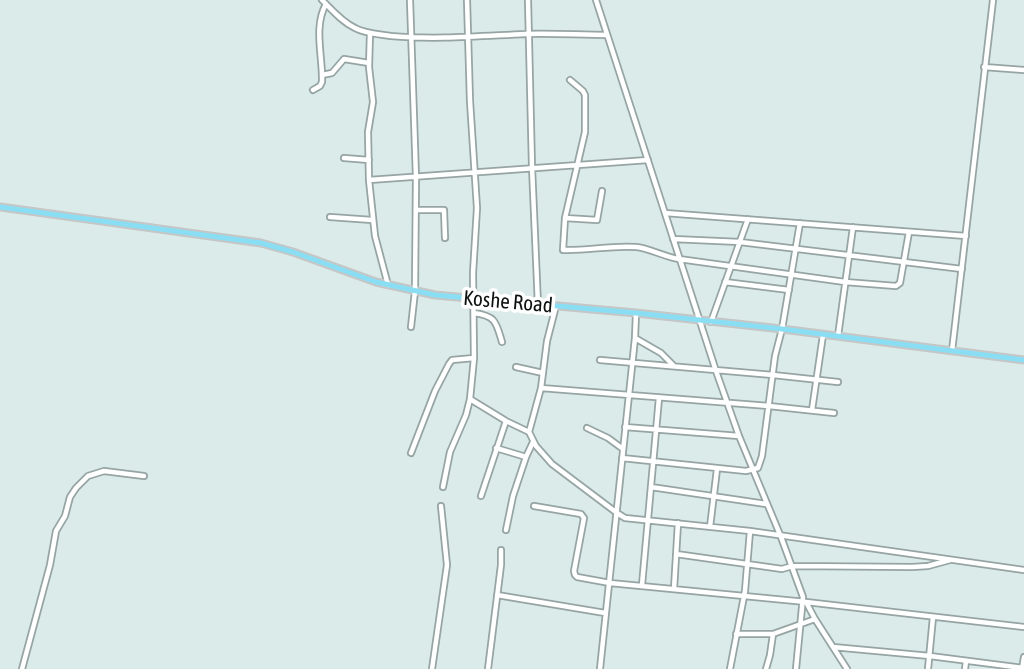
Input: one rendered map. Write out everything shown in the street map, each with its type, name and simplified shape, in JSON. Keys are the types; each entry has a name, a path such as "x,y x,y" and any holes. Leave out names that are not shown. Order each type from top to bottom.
{"main road":[{"name":"Koshe Road","path":"0,207 261,243 388,285 415,291 782,329 1024,359"}],"street":[{"path":"410,0 416,177 415,291 411,327"},
{"path":"443,487 450,452 470,399 474,358 472,273 477,208 467,0"},
{"path":"528,0 538,305"},
{"path":"596,0 727,404 803,597 796,669"},
{"path":"952,351 993,0"},
{"path":"324,2 348,25 370,33 411,37 607,35"},
{"path":"313,90 321,84 319,38 324,2"},
{"path":"370,33 369,63 373,102 368,132 369,180 372,220 388,285"},
{"path":"322,75 332,73 344,59 369,63"},
{"path":"984,67 1024,71"},
{"path":"570,80 585,95 585,132 565,218 563,250 635,247 665,257 845,282 896,286 900,283 909,232"},
{"path":"344,158 369,160"},
{"path":"369,180 648,160"},
{"path":"565,218 597,220 602,191"},
{"path":"416,210 444,211 445,238"},
{"path":"665,213 966,236"},
{"path":"330,217 372,220"},
{"path":"711,322 748,219"},
{"path":"622,457 753,471 758,468 762,456 775,356 800,223"},
{"path":"838,336 853,228"},
{"path":"673,239 740,242 962,269"},
{"path":"725,282 789,290"},
{"path":"556,306 547,341 541,388 529,432 544,457 556,468 625,518 750,531 1024,570"},
{"path":"474,313 491,317 498,327 502,342"},
{"path":"600,669 636,313"},
{"path":"812,410 823,335"},
{"path":"635,338 661,352 674,366"},
{"path":"411,453 435,391 449,364 452,360 474,358"},
{"path":"600,360 838,382"},
{"path":"516,367 543,373"},
{"path":"541,388 834,413"},
{"path":"642,585 660,398"},
{"path":"470,399 529,432"},
{"path":"481,496 506,421"},
{"path":"625,427 739,436"},
{"path":"587,428 623,449"},
{"path":"506,530 519,474 533,442"},
{"path":"496,448 526,457"},
{"path":"710,527 717,468"},
{"path":"22,669 50,565 56,531 65,516 72,493 88,477 99,472 144,476"},
{"path":"651,487 766,504"},
{"path":"432,669 447,565 441,506"},
{"path":"534,506 581,514 583,518 575,575 577,577 610,583 1024,627"},
{"path":"674,589 678,523"},
{"path":"730,669 745,591 750,531"},
{"path":"488,669 501,550"},
{"path":"676,555 782,569 792,565 929,566 951,559"},
{"path":"497,595 606,613"},
{"path":"804,602 847,669"},
{"path":"928,669 933,617"},
{"path":"736,634 773,634 815,619"},
{"path":"766,669 773,634"},
{"path":"833,647 1023,668 1024,657"},
{"path":"965,669 966,662"}]}
